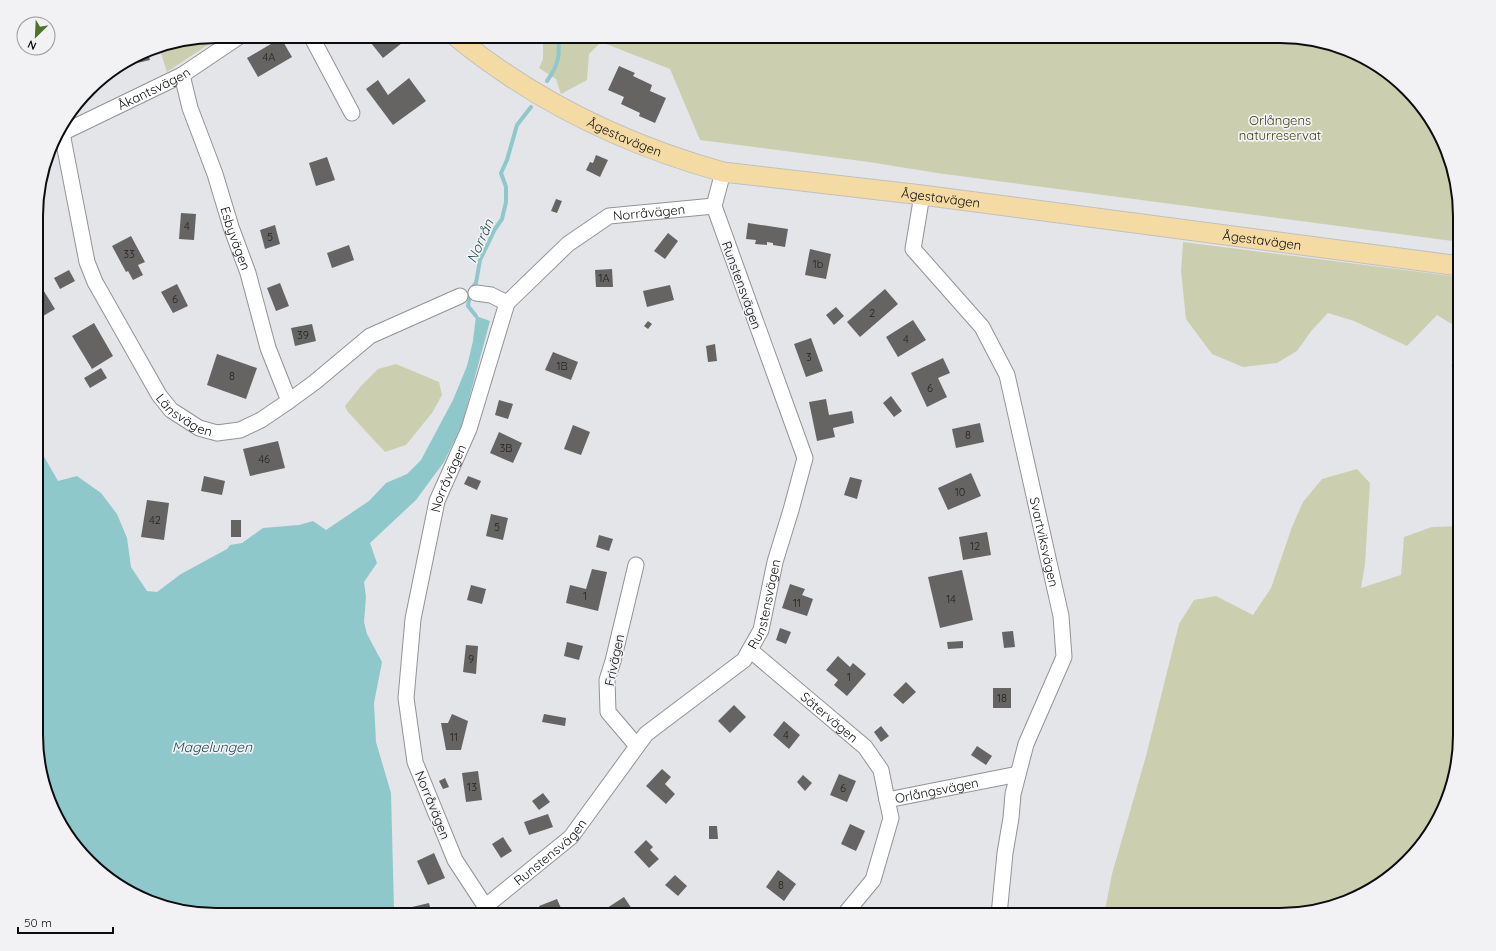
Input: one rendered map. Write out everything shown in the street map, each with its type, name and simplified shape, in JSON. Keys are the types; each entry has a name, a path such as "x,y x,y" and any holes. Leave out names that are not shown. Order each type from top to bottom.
{"main road":[{"name":"Ågestavägen","path":"463,43 532,90 590,122 641,144 692,163 723,172 922,195 1453,265"}],"street":[{"name":"Åkantsvägen","path":"68,127 182,75 230,43"},
{"path":"315,43 352,113"},
{"name":"Esbyvägen","path":"182,75 190,108 215,174 231,227 248,274 268,348 289,401"},
{"name":"Länsvägen","path":"63,135 87,262 91,274 110,311 142,363 159,395 171,410 199,428 217,433 240,430 261,420 315,382 370,336 460,296"},
{"path":"714,206 723,172"},
{"name":"Svartviksvägen","path":"922,195 913,249 982,327 1007,375 1061,616 1064,657 1026,744 1018,774 1013,794 1000,908"},
{"name":"Norråvägen","path":"486,908 455,860 415,762 406,698 413,619 437,501 469,429 507,303 568,244 609,216 714,206"},
{"name":"Runstensvägen","path":"491,908 571,837 646,734 744,660 761,630 775,562 805,458 714,206"},
{"path":"476,294 492,295 507,303"},
{"name":"Frivägen","path":"636,565 607,680 607,688 608,712 637,746"},
{"name":"Sätervägen","path":"750,650 865,747 882,770 887,800"},
{"name":"Orlångsvägen","path":"850,908 873,880 891,818 887,800 1018,774"}],"green space":[{"path":"210,43 167,72 161,52 193,44"},
{"name":"Orlångens naturreservat","path":"543,43 600,43 589,54 587,80 561,94 556,79 539,68 543,59"},
{"name":"Orlångens naturreservat","path":"604,43 1291,43 1314,46 1346,56 1376,72 1394,86 1410,102 1424,120 1440,150 1450,182 1453,205 1453,241 700,140 670,69"},
{"path":"1183,242 1453,276 1453,325 1437,315 1407,346 1354,321 1328,313 1312,330 1297,351 1277,363 1243,367 1212,354 1186,319 1181,271"},
{"path":"396,364 439,382 442,395 432,413 406,445 385,452 348,412 345,406 361,386 378,369"},
{"path":"1357,469 1370,483 1365,564 1361,588 1401,575 1404,537 1432,527 1453,526 1453,746 1450,769 1444,791 1430,822 1410,849 1394,865 1376,879 1346,895 1314,905 1291,908 1105,908 1112,874 1146,756 1179,624 1194,600 1216,596 1253,615 1271,588 1292,527 1303,502 1322,479"}],"water":[{"name":"Magelungen","path":"476,316 490,321 462,425 444,462 416,500 370,543 377,563 364,582 366,597 364,622 367,634 382,662 374,703 376,742 391,793 394,908 193,907 160,899 129,885 102,865 86,849 72,831 56,801 46,769 43,746 43,455 58,481 77,476 101,493 117,514 127,538 131,567 147,591 157,592 181,574 227,549 230,545 242,543 263,528 299,525 313,521 326,530 369,501 386,483 407,474 421,460 453,400 467,366 473,341"}],"building":[{"path":"272,43 284,43 292,57 258,77 247,58"},
{"path":"371,43 402,43 383,58"},
{"path":"149,56 150,60 133,64"},
{"path":"619,66 635,73 633,76 652,85 650,91 666,98 655,123 639,116 640,113 621,104 624,97 608,90"},
{"path":"409,78 426,101 393,125 366,89 378,80 388,95"},
{"path":"596,155 608,160 600,177 586,170 590,162 593,163"},
{"path":"327,157 335,180 316,186 309,163"},
{"path":"556,199 562,201 557,213 551,211"},
{"path":"181,213 196,214 194,240 179,239"},
{"path":"748,223 788,229 785,247 773,245 773,243 767,242 767,245 755,244 756,240 746,239"},
{"path":"275,225 280,244 265,249 260,230"},
{"path":"668,233 678,241 665,259 654,251"},
{"path":"131,236 145,262 138,265 143,275 133,280 128,271 126,272 112,246"},
{"path":"349,245 354,260 332,268 327,253"},
{"path":"810,249 831,254 826,279 805,275"},
{"path":"612,269 613,287 596,287 595,270"},
{"path":"69,270 75,281 60,289 54,278"},
{"path":"280,283 289,306 276,311 267,288"},
{"path":"177,284 188,306 173,313 161,292"},
{"path":"670,285 674,300 647,307 643,291"},
{"path":"885,289 898,304 860,337 847,322"},
{"path":"43,290 55,309 43,316"},
{"path":"836,307 844,316 834,325 826,315"},
{"path":"913,320 926,340 898,357 886,337"},
{"path":"648,321 652,324 648,329 644,326"},
{"path":"94,323 113,356 92,369 72,336"},
{"path":"312,324 316,341 295,346 291,328"},
{"path":"811,338 823,371 806,377 794,344"},
{"path":"715,344 717,361 708,362 706,346"},
{"path":"553,352 578,362 571,380 545,370"},
{"path":"217,354 257,368 246,399 207,385"},
{"path":"943,358 950,373 938,378 947,397 927,407 911,373"},
{"path":"101,368 107,378 90,388 84,378"},
{"path":"891,396 902,411 894,417 883,403"},
{"path":"826,399 829,415 852,411 854,423 833,428 835,437 817,441 809,402"},
{"path":"499,400 513,404 508,419 495,415"},
{"path":"980,423 984,442 956,448 952,429"},
{"path":"573,425 590,432 581,455 564,449"},
{"path":"499,432 522,443 513,463 490,453"},
{"path":"278,441 285,468 250,476 243,449"},
{"path":"971,473 981,496 948,510 938,488"},
{"path":"204,476 225,481 222,495 201,491"},
{"path":"468,476 481,481 477,490 464,484"},
{"path":"850,477 862,480 857,499 844,495"},
{"path":"147,500 169,503 164,540 141,537"},
{"path":"491,514 508,518 503,540 486,536"},
{"path":"231,520 241,520 241,537 231,537"},
{"path":"987,532 991,555 963,560 959,537"},
{"path":"599,535 613,539 609,551 596,547"},
{"path":"592,569 607,572 598,611 566,603 570,585 586,589"},
{"path":"962,570 973,620 940,628 928,577"},
{"path":"790,584 805,589 802,595 813,599 807,616 782,608"},
{"path":"471,585 486,589 482,604 467,600"},
{"path":"780,628 791,632 786,644 776,640"},
{"path":"1013,631 1015,647 1004,648 1002,632"},
{"path":"963,641 963,648 948,649 947,642"},
{"path":"567,642 583,646 579,660 564,656"},
{"path":"466,645 478,646 476,674 463,672"},
{"path":"838,656 850,667 853,663 866,674 847,696 834,685 838,680 826,670"},
{"path":"906,682 916,692 903,704 893,695"},
{"path":"993,688 1011,688 1011,708 993,708"},
{"path":"734,705 746,717 730,733 718,721"},
{"path":"452,714 468,721 461,750 446,750 441,723 448,723"},
{"path":"544,714 566,718 565,726 542,722"},
{"path":"784,721 800,735 789,749 773,735"},
{"path":"881,726 889,736 881,742 874,732"},
{"path":"977,746 992,756 986,765 971,755"},
{"path":"662,769 671,777 665,784 675,794 666,804 646,786"},
{"path":"478,771 482,800 466,802 462,773"},
{"path":"839,774 856,781 847,802 830,795"},
{"path":"803,775 812,783 805,791 797,782"},
{"path":"445,778 449,787 443,789 439,781"},
{"path":"543,793 550,802 539,810 532,801"},
{"path":"548,814 553,827 529,835 524,822"},
{"path":"850,824 865,831 856,851 841,844"},
{"path":"709,826 717,826 718,839 709,839"},
{"path":"503,837 512,851 501,858 492,844"},
{"path":"646,840 653,847 650,850 659,859 649,868 634,852"},
{"path":"434,853 445,878 428,885 417,861"},
{"path":"778,870 796,884 784,901 766,887"},
{"path":"675,875 687,886 678,896 665,885"},
{"path":"624,897 631,908 607,908"},
{"path":"557,899 561,908 540,908 539,906"},
{"path":"429,903 430,908 412,908"}],"waterway":[{"name":"Norrån","path":"547,81 554,70 557,61 559,43"},
{"name":"Norrån","path":"476,316 468,306 471,289 476,283 480,260 495,229 502,219 506,202 506,187 501,173 507,160 517,125 531,107"}]}
